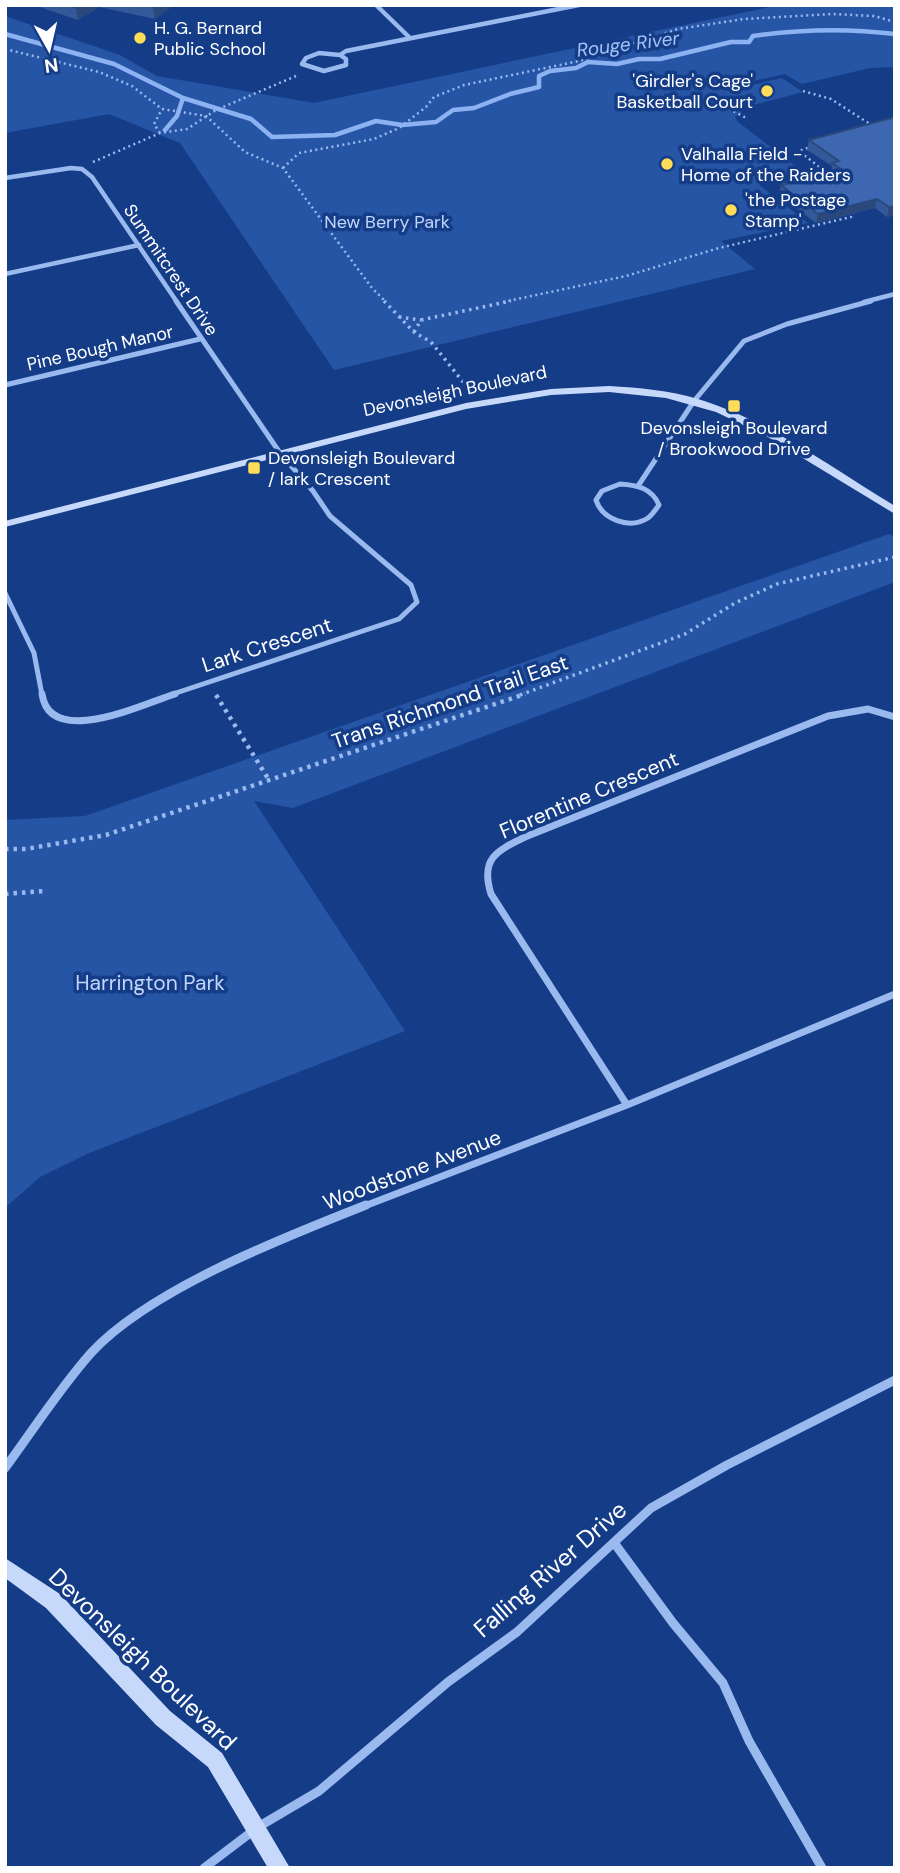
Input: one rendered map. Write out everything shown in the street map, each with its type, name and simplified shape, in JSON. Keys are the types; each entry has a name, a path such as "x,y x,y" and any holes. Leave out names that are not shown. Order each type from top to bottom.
{"street":[{"path":"376,5 410,37"},
{"path":"340,55 346,51 410,37 579,5"},
{"path":"319,53 340,55 346,59 346,65 337,70 311,70 302,64 306,58 319,53"},
{"path":"5,178 76,168"},
{"name":"Summitcrest Drive","path":"76,168 92,177 280,453"},
{"path":"5,274 139,245"},
{"path":"638,486 694,401 744,341 787,324 895,294"},
{"name":"Pine Bough Manor","path":"5,385 200,339"},
{"name":"Devonsleigh Boulevard","path":"5,524 466,406 564,390 600,389 694,401 774,437 895,511"},
{"name":"Lark Crescent","path":"5,593 32,647 46,710 52,716 71,721 99,719 399,619 417,603 411,585 330,516 313,491 280,453"},
{"path":"638,486 653,493 658,500 654,515 645,520 620,522 608,519 595,506 594,498 608,487 638,486"},
{"name":"Florentine Crescent","path":"627,1105 491,894 485,879 489,861 500,850 525,837 828,716 868,709 895,717"},
{"name":"Woodstone Avenue","path":"5,1468 92,1352 148,1306 218,1269 339,1216 627,1105 895,994"},
{"name":"Falling River Drive","path":"204,1868 258,1827 319,1791 448,1682 517,1632 615,1544 650,1508 727,1465 895,1380"},
{"path":"615,1544 673,1623 723,1683 749,1741 822,1868"},
{"name":"Devonsleigh Boulevard","path":"5,1567 53,1601 163,1718 215,1760 258,1827 280,1868"}],"path":[{"path":"283,168 299,153 374,139 399,128 426,107 434,97 464,85 579,61 654,36 714,22 832,14 874,16 895,22"},
{"path":"5,49 99,72 132,86 162,110 206,116 245,152 283,168 372,288 414,332 431,342 468,388"},
{"path":"76,168 160,133 187,129 216,110 311,70"},
{"path":"803,91 831,99 878,129 864,131"},
{"path":"724,106 748,119"},
{"path":"160,133 154,124 162,110"},
{"path":"814,145 799,151 836,178 825,180"},
{"path":"826,172 836,170"},
{"path":"789,171 810,184"},
{"path":"794,189 782,183 790,186 817,182"},
{"path":"399,317 421,320 626,276 719,248 853,216 856,205"},
{"path":"414,332 421,320"},
{"name":"Trans Richmond Trail East","path":"5,849 26,849 106,835 468,714 648,649 685,634 735,603 777,584 889,560 895,556"},
{"path":"207,682 269,780"},
{"path":"5,894 44,891"}],"green space":[{"name":"New Berry Park","path":"779,5 895,5 895,67 870,68 802,84 785,74 725,87 730,90 782,78 803,92 738,109 742,112 735,117 795,166 797,171 793,174 759,185 808,223 721,241 755,269 334,370 180,143 109,114 5,133 5,16 120,55 157,76 314,103"},
{"name":"Harrington Park","path":"889,534 895,537 895,582 293,808 254,801 405,1031 89,1153 40,1177 5,1208 5,820 85,816"}],"building":[{"path":"895,117 895,206 889,207 877,199 818,214 781,185 844,171 832,163 839,161 809,140"}],"waterway":[{"name":"Rouge River","path":"183,98 251,119 272,137 335,135 376,121 402,125 436,122 453,110 474,108 510,94 539,87 539,76 550,71 576,68 588,62 617,64 639,59 660,59 731,42 749,42 753,36 789,32 842,30 895,34"},
{"path":"5,34 114,64 183,98"},
{"path":"165,130 177,116 183,98"}],"place":[{"name":"H. G. Bernard Public School","path":"140,38"},
{"name":"'Girdler's Cage' Basketball Court","path":"767,91"},
{"name":"Valhalla Field - Home of the Raiders","path":"667,164"},
{"name":"'the Postage Stamp'","path":"731,210"},
{"name":"Devonsleigh Boulevard / Brookwood Drive","path":"734,406"},
{"name":"Devonsleigh Boulevard / lark Crescent","path":"254,468"}]}
